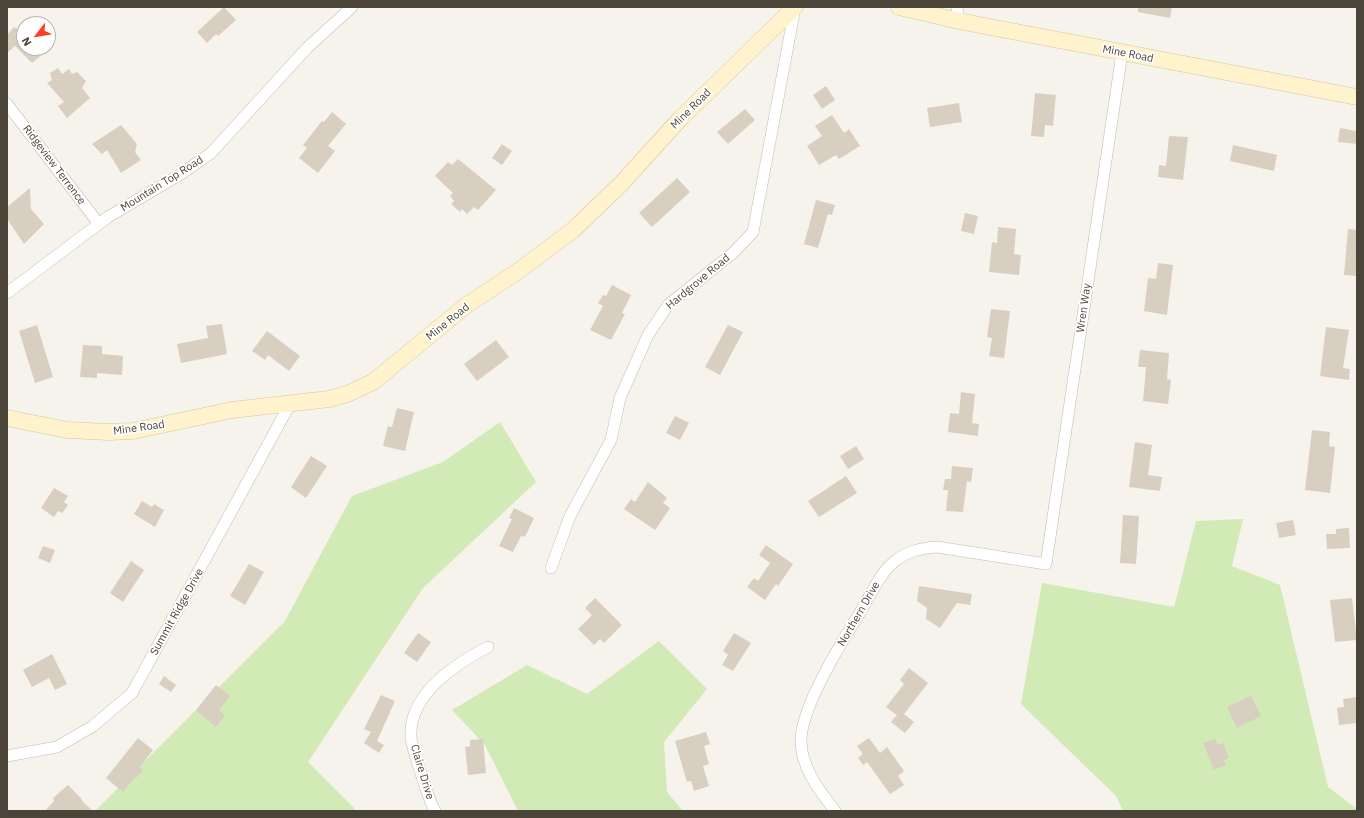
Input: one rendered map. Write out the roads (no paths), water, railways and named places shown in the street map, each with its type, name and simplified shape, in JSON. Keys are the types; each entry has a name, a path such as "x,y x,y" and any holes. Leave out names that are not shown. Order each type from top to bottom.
{"street":[{"name":"Mountain Top Road","path":"7,293 99,224 181,174 211,153 307,48 352,7"},
{"name":"Mine Road","path":"7,418 67,430 109,432 159,426 232,410 328,399 347,394 373,382 468,304 517,272 573,230 621,184 679,120 795,7"},
{"name":"Hardgrove Road","path":"550,568 570,516 611,440 620,398 648,335 668,305 733,253 753,232 795,7"},
{"name":"Mine Road","path":"899,7 958,14 1122,53 1357,96"},
{"name":"Wren Way","path":"1046,564 1122,53"},
{"name":"Ridgeview Terrence","path":"7,105 99,224"},
{"name":"Summit Ridge Drive","path":"7,756 57,747 93,726 132,693 290,404"},
{"name":"Northern Drive","path":"835,811 816,786 804,762 801,742 802,728 816,691 842,642 885,571 905,554 920,548 937,547 1046,564"},
{"name":"Claire Drive","path":"435,811 415,755 411,737 414,716 420,704 447,671 465,659 488,647"}]}
